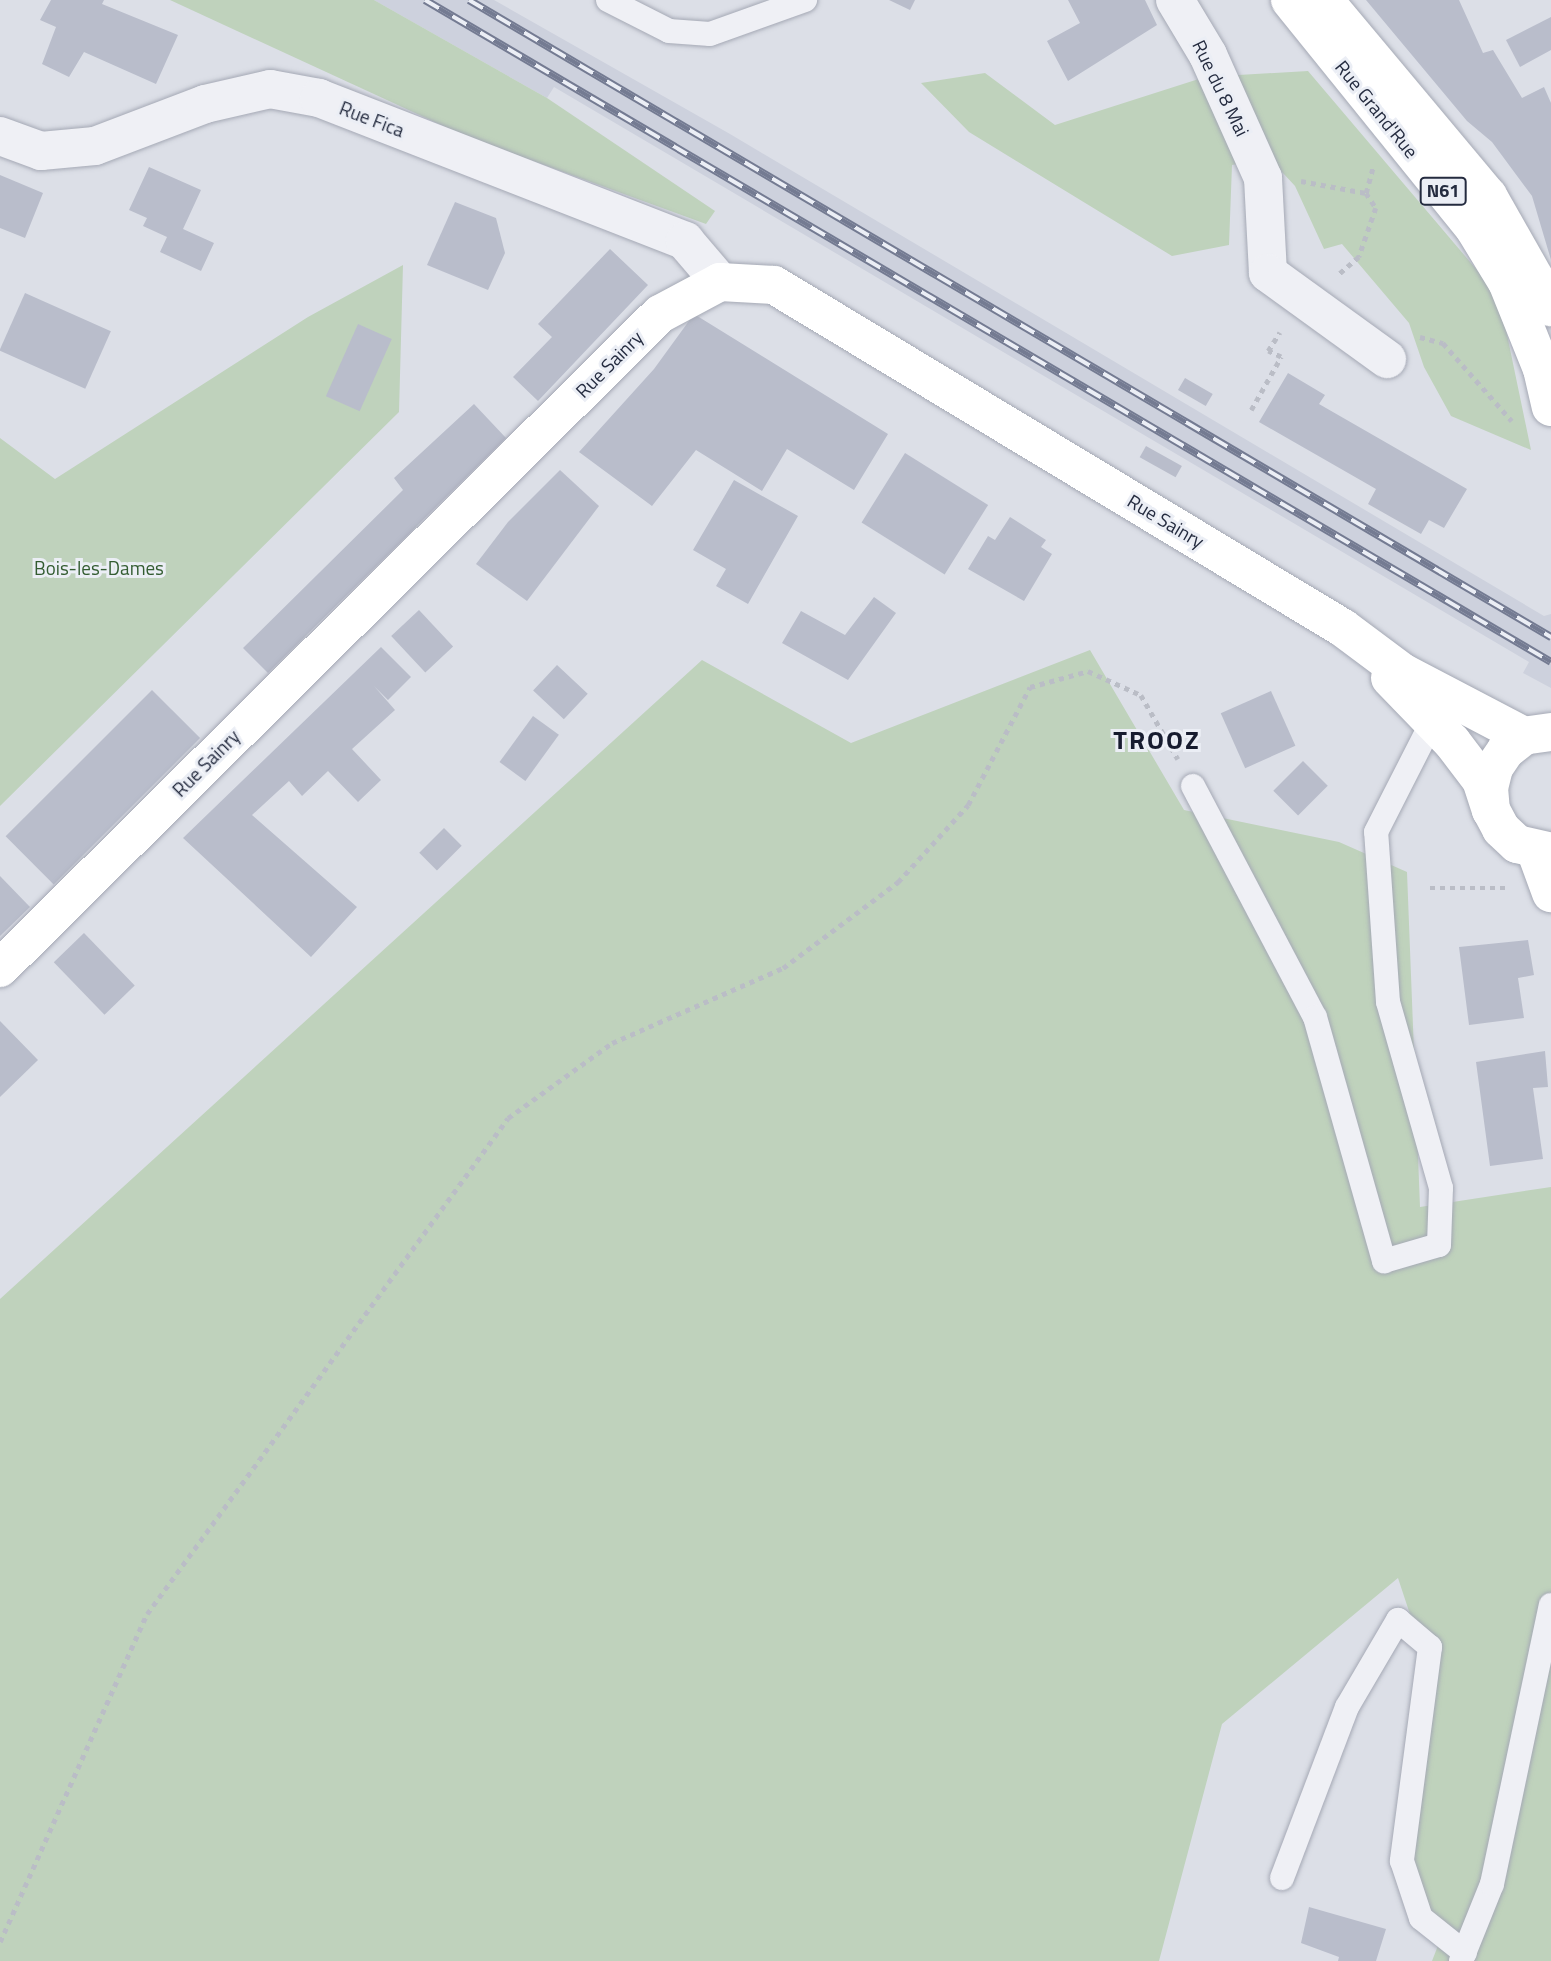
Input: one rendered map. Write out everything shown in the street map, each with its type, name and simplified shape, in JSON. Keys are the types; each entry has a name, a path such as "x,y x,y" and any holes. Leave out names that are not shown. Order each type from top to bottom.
{"street":[{"name":"Rue du 8 Mai","path":"1175,0 1208,55 1263,178 1268,274 1301,297"},
{"name":"Rue Grand'Rue","path":"1290,0 1474,228 1507,282 1542,369 1535,415"},
{"name":"Rue Grand'Rue","path":"1324,0 1488,196 1551,307"},
{"name":"Rue Fica","path":"0,136 41,151 95,146 205,104 270,89 318,98 685,241 720,282"},
{"name":"Rue Sainry","path":"0,968 660,314 720,282 774,285 1343,628 1402,672 1543,731"},
{"path":"1301,297 1387,359"},
{"name":"Rue Sainry","path":"1343,628 1432,722 1481,780 1491,810"},
{"path":"1543,731 1506,750 1494,768 1489,788 1491,810 1501,829 1517,844 1544,852 1551,893"}],"lane":[{"path":"608,0 668,31 710,34 805,0"},
{"path":"1193,786 1315,1017 1384,1261 1439,1245 1441,1188 1388,1002 1376,832 1432,722"},
{"path":"1282,1878 1347,1707 1398,1620 1430,1647 1402,1861 1421,1918 1463,1957 1492,1884 1551,1605"}],"path":[{"path":"1306,182 1366,193 1376,208 1359,257"},
{"path":"1251,411 1281,357 1268,351 1301,297"},
{"path":"1387,359 1414,336 1443,343 1510,419 1535,415"},
{"path":"0,1942 147,1614 508,1118 612,1042 783,968 898,881 968,805 1030,687 1088,671 1141,695 1193,786"},
{"path":"1430,888 1492,888"}],"shaded area":[{"path":"374,0 494,0 730,134 1544,616 1551,614 1551,688 1523,673 1529,662 554,87 547,98"}],"green space":[{"path":"170,0 374,0 547,98 715,211 706,224 465,136"},
{"path":"1308,71 1499,296 1531,450 1451,416 1424,367 1409,323 1342,244 1324,249 1295,186 1269,158 1232,165 1229,245 1172,256 969,132 921,83 985,73 1055,125 1205,77"},
{"name":"Bois-les-Dames","path":"403,265 399,412 0,806 0,438 55,479 308,317"},
{"path":"1090,650 1184,810 1339,842 1407,872 1420,1207 1551,1187 1551,1961 1432,1961 1439,1943 1407,1838 1435,1690 1398,1578 1222,1724 1159,1961 0,1961 0,1299 702,660 851,743"}],"building":[{"path":"51,0 104,0 102,4 178,35 156,84 84,52 69,77 42,64 56,27 40,20"},
{"path":"889,0 915,0 910,10"},
{"path":"1068,0 1145,0 1157,25 1068,81 1047,41 1080,23"},
{"path":"1366,0 1459,0 1483,53 1493,50 1522,98 1544,87 1551,103 1551,260 1532,196 1492,142 1467,121"},
{"path":"1551,17 1551,50 1520,67 1506,40"},
{"path":"149,167 201,190 183,229 214,243 201,271 160,252 167,237 143,226 147,218 129,210"},
{"path":"0,175 43,193 25,238 0,228"},
{"path":"455,202 496,218 505,253 488,290 427,265"},
{"path":"610,249 648,285 538,401 513,377 552,337 538,324"},
{"path":"25,293 111,331 85,389 0,351"},
{"path":"694,314 888,434 854,490 787,449 762,491 696,450 652,506 579,452 654,369"},
{"path":"358,324 392,339 360,411 326,396"},
{"path":"1288,373 1325,395 1319,404 1467,489 1444,528 1429,520 1421,534 1368,504 1376,489 1259,422"},
{"path":"1185,378 1213,394 1206,406 1178,390"},
{"path":"474,404 506,438 268,673 243,648 403,490 394,478"},
{"path":"1146,446 1182,466 1176,477 1140,457"},
{"path":"905,453 988,505 945,574 862,523"},
{"path":"560,470 599,506 527,601 476,564 508,522"},
{"path":"734,480 798,516 748,604 716,586 726,569 693,550"},
{"path":"1010,517 1046,540 1041,547 1052,554 1024,601 968,569 988,536 995,540"},
{"path":"874,597 896,613 848,680 782,643 801,611 845,635"},
{"path":"419,610 453,647 425,672 391,636"},
{"path":"381,647 411,677 388,700 374,686 395,710 352,749 381,780 358,802 328,771 302,796 289,781 252,815 357,907 311,957 183,838"},
{"path":"557,665 588,694 564,719 533,691"},
{"path":"152,690 200,738 54,884 6,836"},
{"path":"1271,691 1295,746 1245,768 1221,713"},
{"path":"533,716 559,735 525,781 499,762"},
{"path":"1303,761 1328,786 1298,815 1273,791"},
{"path":"444,828 462,846 437,870 419,853"},
{"path":"0,876 30,907 0,936"},
{"path":"84,933 135,986 104,1015 54,962"},
{"path":"1528,940 1534,975 1518,978 1524,1018 1469,1025 1459,947"},
{"path":"0,1021 38,1060 0,1097"},
{"path":"1545,1051 1548,1087 1533,1088 1543,1159 1490,1166 1476,1062"},
{"path":"1309,1907 1386,1929 1376,1961 1338,1961 1339,1957 1301,1943"}],"railway":[{"path":"425,0 1551,662"},
{"path":"469,0 1551,637"}],"district":[{"name":"TROOZ","path":"1157,740"}]}
